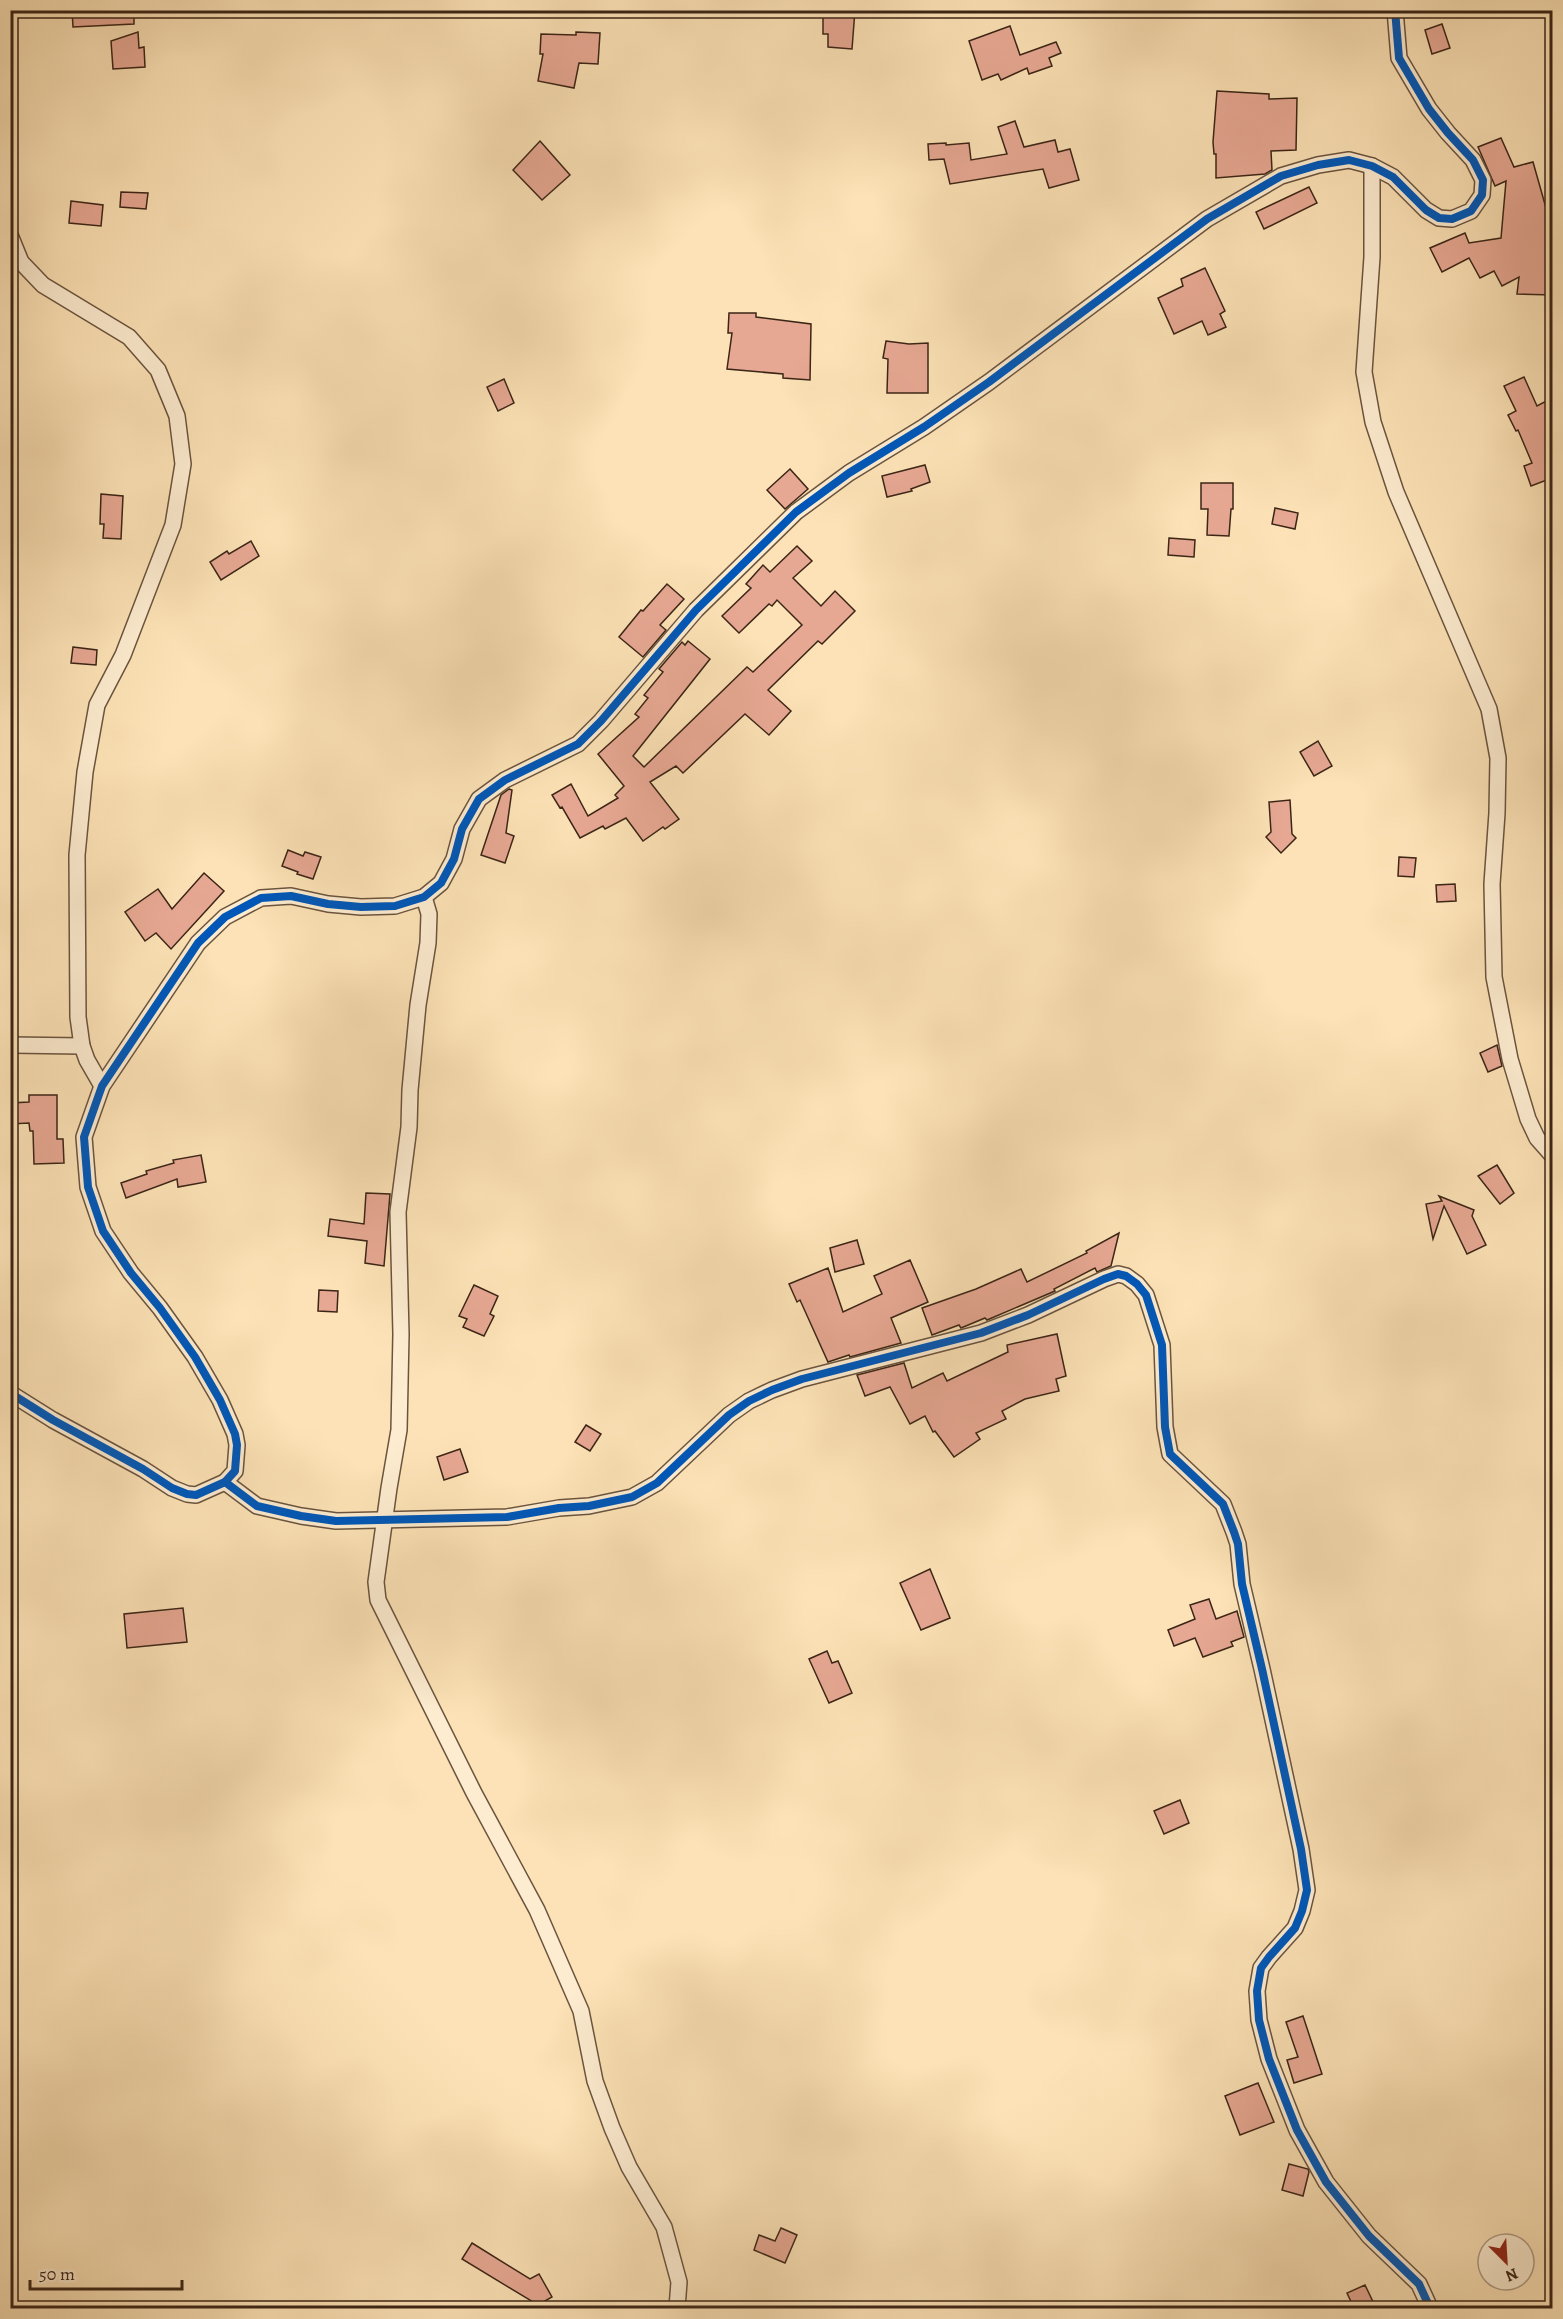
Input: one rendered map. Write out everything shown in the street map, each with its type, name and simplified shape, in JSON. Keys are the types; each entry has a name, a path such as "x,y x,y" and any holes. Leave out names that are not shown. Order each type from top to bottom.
{"street":[{"path":"10,1393 172,1488 196,1495 225,1482 235,1471 237,1445 235,1434 220,1400 195,1357 131,1273 103,1231 88,1187 84,1137 102,1086 198,944 225,917 261,898 291,896 328,904 362,907 395,906 424,897 441,884 454,859 462,829 479,799 504,780 578,744 601,721 696,610 780,527 849,473 924,427 989,382 1207,219 1281,176 1318,165 1349,160 1372,166 1393,177 1426,210 1439,218 1452,219 1472,212 1482,195 1483,180 1473,160 1430,109 1399,58 1395,10"},
{"path":"1372,166 1372,257 1365,372 1373,422 1396,492 1489,708 1498,758 1492,884 1494,977 1510,1059 1528,1119 1537,1138 1552,1155"},
{"path":"10,236 21,261 43,285 129,337 158,370 177,416 183,464 173,525 123,655 98,705 85,772 76,855 78,1017 82,1046 102,1086"},
{"path":"424,897 429,914 428,943 418,1005 409,1127 398,1212 402,1334 399,1430 376,1582 378,1600 474,1793 537,1910 581,2011 595,2081 612,2128 629,2167 664,2227 679,2282 677,2308"},
{"path":"10,1045 82,1046"},
{"path":"225,1482 257,1506 336,1521 507,1517 559,1508 589,1506 632,1497 657,1483 729,1415 749,1401 772,1390 802,1379 981,1333 1028,1315 1104,1279 1118,1274 1126,1276 1146,1295 1162,1345 1165,1427 1170,1454 1223,1504 1238,1544 1242,1584 1300,1849 1307,1890 1302,1911 1295,1928 1261,1968 1257,1991 1259,2019 1269,2059 1297,2130 1326,2182 1369,2236 1419,2284 1430,2308"}],"building":[{"path":"72,10 134,10 134,24 73,27"},
{"path":"823,10 855,10 852,49 828,47 828,34 823,34"},
{"path":"1442,24 1450,48 1432,54 1425,30"},
{"path":"1010,26 1020,55 1056,42 1061,53 1049,58 1052,66 1029,74 1027,68 1001,80 998,74 982,80 969,41"},
{"path":"138,32 139,48 144,47 145,67 113,69 111,41"},
{"path":"576,32 600,33 598,64 579,63 574,88 538,81 543,54 540,54 541,34 576,35"},
{"path":"1217,91 1269,94 1269,99 1297,98 1296,150 1271,151 1272,170 1265,174 1216,178 1216,154 1214,154 1213,142"},
{"path":"1015,121 1024,147 1055,140 1058,152 1070,149 1079,180 1049,188 1043,169 950,184 944,159 929,160 928,144 969,143 971,160 1007,154 998,127"},
{"path":"1501,138 1514,167 1533,162 1548,215 1552,241 1552,295 1517,294 1519,277 1502,286 1494,271 1480,278 1469,258 1442,272 1430,248 1465,233 1469,243 1501,238 1506,181 1495,186 1478,147"},
{"path":"540,141 570,175 542,200 513,170"},
{"path":"1309,187 1317,203 1264,229 1256,212"},
{"path":"121,192 148,193 146,209 120,207"},
{"path":"71,201 103,205 101,226 69,223"},
{"path":"1205,268 1225,311 1220,314 1226,327 1208,335 1202,321 1174,334 1158,298 1183,286 1181,279"},
{"path":"729,313 756,313 756,317 811,324 810,380 783,378 783,374 727,369 732,333 728,333"},
{"path":"886,341 909,344 928,343 928,393 887,393 888,359 883,358"},
{"path":"1524,377 1537,406 1552,398 1552,478 1531,486 1524,466 1532,463 1518,430 1516,431 1508,415 1516,411 1504,386"},
{"path":"504,379 514,403 498,411 487,387"},
{"path":"925,465 930,482 911,489 912,491 887,497 882,476"},
{"path":"790,469 808,489 785,509 767,490"},
{"path":"1201,483 1233,483 1233,509 1231,509 1229,536 1207,535 1208,509 1201,509"},
{"path":"101,494 123,496 121,539 103,538 104,524 100,524"},
{"path":"1275,508 1298,513 1295,529 1272,524"},
{"path":"1169,538 1195,540 1194,557 1168,555"},
{"path":"251,541 259,556 221,580 210,562 227,551 229,554"},
{"path":"797,546 812,561 793,578 821,606 835,591 855,611 822,644 818,641 768,690 791,711 769,735 745,714 683,773 676,766 650,782 679,819 665,829 663,827 643,841 626,818 605,829 603,826 580,838 562,807 560,808 552,795 571,784 588,816 618,798 615,795 624,786 598,754 639,717 635,714 648,698 644,695 663,672 659,669 682,642 685,645 688,641 710,659 633,756 644,767 747,667 753,672 802,625 777,600 772,606 769,604 739,633 722,616 751,588 746,584 763,565 770,572"},
{"path":"667,584 684,599 660,625 666,630 643,657 619,637 641,610 643,611"},
{"path":"73,647 97,650 96,665 71,663"},
{"path":"1318,741 1332,766 1314,776 1300,752"},
{"path":"509,789 512,790 506,833 514,836 505,863 481,855 501,795"},
{"path":"1290,800 1292,834 1296,838 1281,853 1266,837 1271,832 1269,802"},
{"path":"288,850 303,856 305,852 321,857 313,879 282,866"},
{"path":"1399,857 1416,858 1414,877 1398,876"},
{"path":"204,873 224,891 171,949 156,933 145,941 125,912 158,889 172,909"},
{"path":"1455,884 1456,901 1437,902 1436,885"},
{"path":"1497,1045 1502,1066 1488,1072 1480,1053"},
{"path":"29,1095 57,1095 57,1139 63,1139 64,1163 34,1164 33,1131 30,1131 29,1123 10,1124 10,1103 29,1102"},
{"path":"201,1155 206,1182 178,1187 177,1179 126,1198 121,1183 147,1174 146,1171 174,1163 173,1160"},
{"path":"1497,1165 1514,1193 1500,1204 1478,1176"},
{"path":"366,1193 390,1194 384,1266 365,1263 367,1241 328,1236 330,1219 364,1224"},
{"path":"1439,1196 1474,1210 1472,1216 1486,1245 1467,1254 1444,1206 1433,1239 1426,1204 1442,1201"},
{"path":"1119,1233 1111,1266 1097,1272 1095,1268 1054,1289 1055,1291 987,1320 985,1318 961,1328 959,1325 932,1335 922,1308 976,1289 1021,1269 1027,1282 1087,1253 1086,1251"},
{"path":"857,1240 864,1264 835,1272 830,1248"},
{"path":"910,1260 928,1302 891,1318 901,1343 828,1362 800,1300 797,1302 789,1284 828,1268 843,1312 882,1294 874,1276"},
{"path":"474,1285 498,1296 490,1314 494,1316 484,1336 463,1327 467,1319 459,1316"},
{"path":"319,1290 338,1291 337,1312 318,1311"},
{"path":"1057,1334 1066,1376 1056,1379 1059,1391 1025,1399 1002,1411 1006,1419 976,1433 980,1439 954,1457 935,1431 933,1432 925,1416 910,1424 890,1387 865,1396 857,1375 904,1363 912,1388 943,1373 947,1381 1008,1352 1007,1345"},
{"path":"586,1425 601,1434 590,1451 575,1442"},
{"path":"460,1449 468,1472 444,1480 437,1457"},
{"path":"930,1569 950,1618 921,1630 900,1583"},
{"path":"1209,1599 1216,1619 1237,1611 1244,1637 1231,1642 1233,1646 1203,1657 1195,1638 1174,1646 1168,1630 1195,1619 1190,1605"},
{"path":"183,1608 187,1642 127,1648 124,1614"},
{"path":"827,1651 832,1663 838,1661 852,1693 829,1703 809,1659"},
{"path":"1180,1800 1189,1823 1164,1834 1154,1811"},
{"path":"1303,2016 1322,2074 1294,2083 1287,2060 1298,2057 1286,2022"},
{"path":"1258,2083 1274,2122 1240,2135 1225,2096"},
{"path":"1289,2164 1308,2169 1303,2196 1282,2190"},
{"path":"781,2228 797,2235 785,2263 754,2250 759,2235 775,2241"},
{"path":"472,2243 530,2279 539,2274 552,2297 538,2305 462,2259"},
{"path":"1365,2285 1376,2308 1354,2308 1347,2293"}],"cycle path":[{"path":"10,1393 172,1488 196,1495 225,1482 235,1471 237,1445 235,1434 220,1400 195,1357 160,1308 131,1273 103,1231 88,1187 84,1137 102,1086 198,943 225,917 261,898 291,896 328,904 361,907 395,906 424,897 441,883 454,859 462,829 479,799 505,780 578,744 601,721 696,610 796,512 849,473 924,427 989,382 1207,219 1281,176 1318,165 1349,160 1372,166 1393,177 1426,210 1439,218 1452,219 1471,211 1482,195 1483,180 1473,160 1429,109 1399,58 1395,10"},
{"path":"225,1482 257,1506 336,1521 507,1517 559,1508 589,1506 632,1497 657,1483 729,1415 749,1401 772,1390 802,1379 981,1333 1028,1315 1104,1279 1118,1274 1126,1276 1146,1295 1162,1345 1165,1427 1170,1454 1223,1504 1238,1544 1242,1584 1301,1849 1307,1890 1302,1911 1295,1928 1261,1968 1257,1991 1259,2020 1269,2059 1297,2130 1326,2182 1369,2236 1419,2284 1430,2308"}]}
